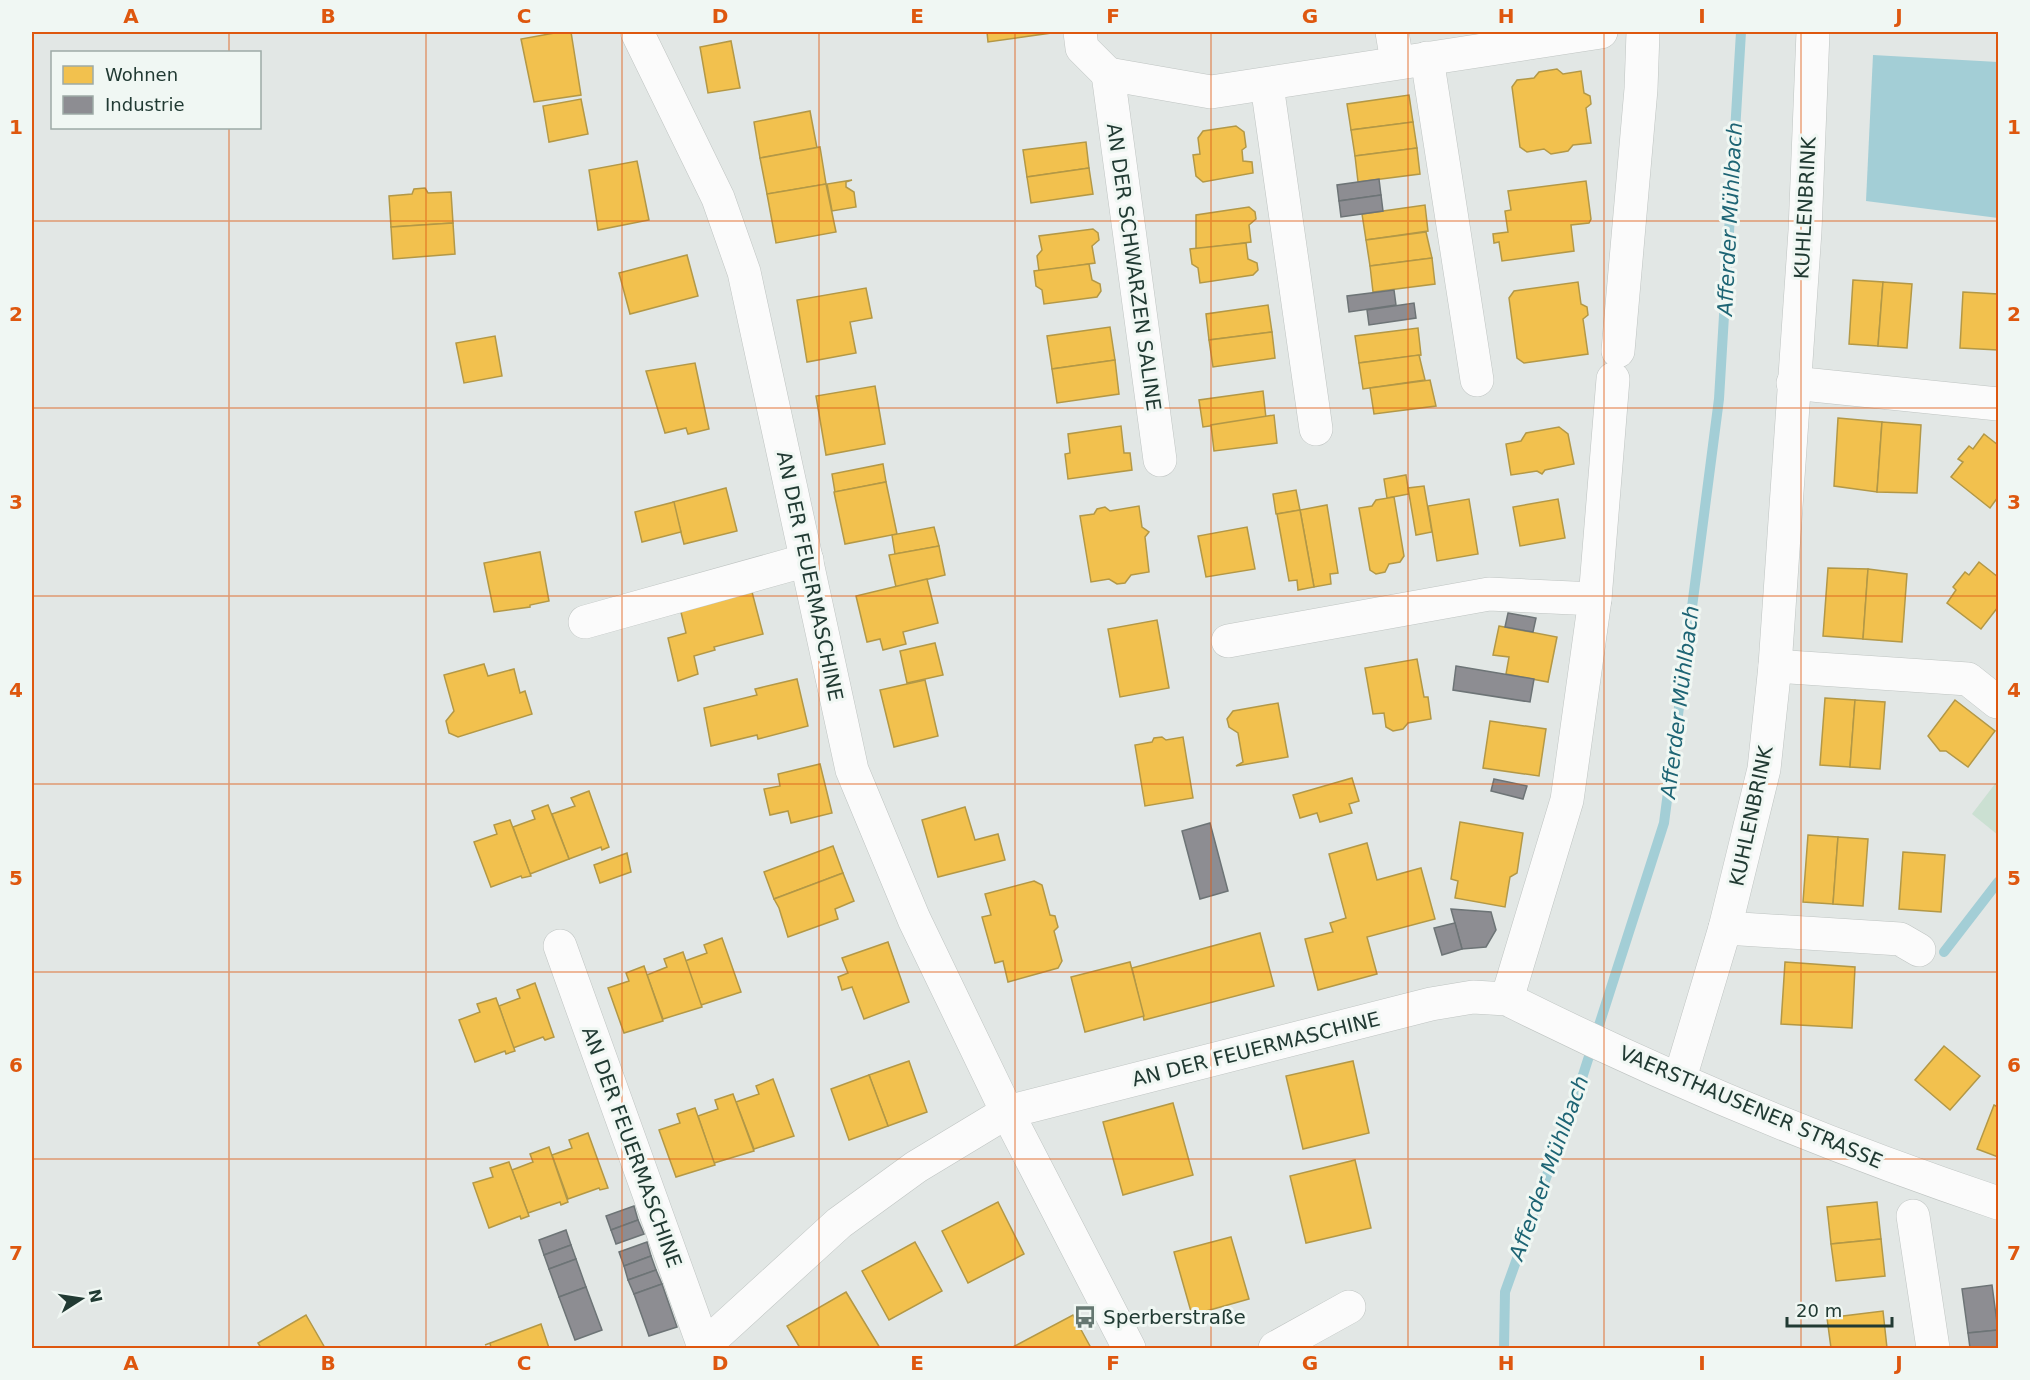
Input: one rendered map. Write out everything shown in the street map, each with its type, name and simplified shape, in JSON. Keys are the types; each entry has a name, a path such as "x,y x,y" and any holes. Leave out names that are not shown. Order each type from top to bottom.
{"street":[{"name":"AN DER FEUERMASCHINE","path":"637,32 718,198 744,272 852,770 914,919 1007,1112 1129,1348"},
{"path":"1080,32 1082,48 1107,74 1211,92 1267,85 1405,51 1601,32"},
{"path":"1508,999 1567,800 1595,599 1641,89 1643,32"},
{"name":"KUHLENBRINK","path":"1680,1078 1725,928 1764,769 1775,666 1805,231 1813,32"},
{"path":"1405,51 1477,380"},
{"name":"AN DER SCHWARZEN SALINE","path":"1107,74 1160,460"},
{"path":"1267,85 1316,429"},
{"path":"1793,383 1998,405"},
{"path":"585,622 807,560"},
{"path":"1228,641 1489,594 1595,599"},
{"path":"1775,666 1968,679 1997,702"},
{"path":"1725,928 1900,939 1919,950"},
{"name":"AN DER FEUERMASCHINE","path":"560,946 703,1348 839,1223 916,1167 1007,1112 1431,1004 1473,997 1508,999"},
{"name":"VAERSTHAUSENER STRASSE","path":"1508,999 1562,1027 1902,1171 1998,1203"},
{"path":"1913,1216 1933,1348"},
{"path":"1275,1348 1349,1307"}],"green space":[{"path":"1998,780 1998,835 1972,814"}],"water":[{"path":"1873,55 1998,62 1998,218 1866,201"}],"building: Wohnen":[{"path":"571,32 581,95 534,102 521,39"},
{"path":"987,32 1051,32 1051,33 988,42"},
{"path":"731,41 740,88 708,93 700,47"},
{"path":"1557,69 1563,74 1581,71 1584,93 1590,96 1591,104 1586,108 1591,143 1573,145 1568,151 1551,154 1544,149 1527,152 1520,147 1512,87 1517,80 1534,78 1539,72"},
{"path":"1409,95 1413,122 1351,130 1347,104"},
{"path":"581,99 588,134 549,142 543,106"},
{"path":"810,111 817,148 760,158 754,122"},
{"path":"1413,122 1417,148 1355,156 1351,130"},
{"path":"1236,126 1244,132 1246,147 1242,150 1243,161 1252,162 1253,173 1203,182 1196,176 1193,155 1200,154 1198,138 1203,131"},
{"path":"1086,142 1089,168 1027,177 1023,150"},
{"path":"820,147 826,184 767,194 760,158"},
{"path":"1417,148 1420,174 1358,182 1355,156"},
{"path":"637,161 649,220 598,230 589,170"},
{"path":"1089,168 1093,194 1031,203 1027,177"},
{"path":"852,180 846,182 846,187 854,192 856,207 832,211 827,184"},
{"path":"1586,181 1591,219 1589,223 1571,225 1574,251 1502,261 1499,242 1494,243 1493,234 1508,232 1505,211 1511,210 1508,191"},
{"path":"826,184 836,232 776,243 767,194"},
{"path":"425,188 428,193 451,192 453,223 391,227 389,196 412,194 414,189"},
{"path":"1425,205 1428,231 1366,240 1362,214"},
{"path":"1249,207 1255,212 1256,219 1249,225 1251,242 1196,249 1196,215"},
{"path":"453,223 455,254 393,259 391,227"},
{"path":"1093,229 1098,233 1099,240 1092,246 1095,263 1039,271 1037,256 1042,250 1039,236"},
{"path":"1426,232 1432,258 1370,266 1366,240"},
{"path":"1246,243 1248,259 1257,263 1258,270 1253,275 1200,283 1198,268 1192,264 1190,249"},
{"path":"687,255 698,296 630,314 619,273"},
{"path":"1432,258 1435,284 1373,292 1370,266"},
{"path":"1089,264 1092,280 1100,284 1101,291 1097,297 1044,304 1042,290 1036,286 1034,271"},
{"path":"1853,280 1883,282 1878,346 1849,344"},
{"path":"1578,282 1581,304 1587,307 1588,315 1583,319 1588,354 1524,363 1517,358 1509,298 1514,291"},
{"path":"1883,282 1912,284 1907,348 1878,346"},
{"path":"866,288 872,318 850,322 856,353 807,362 797,300"},
{"path":"1963,292 1998,294 1998,350 1960,348"},
{"path":"1268,305 1272,332 1209,340 1206,314"},
{"path":"1110,327 1115,360 1052,369 1047,336"},
{"path":"1418,328 1421,355 1359,363 1355,336"},
{"path":"1272,332 1275,358 1213,367 1209,340"},
{"path":"495,336 502,376 464,383 456,343"},
{"path":"1419,355 1425,380 1363,389 1359,363"},
{"path":"1115,360 1119,394 1057,403 1052,369"},
{"path":"695,363 709,429 688,434 686,428 665,433 646,371"},
{"path":"1430,380 1436,406 1374,414 1370,388"},
{"path":"875,386 885,444 826,455 816,396"},
{"path":"1263,391 1266,418 1203,427 1199,400"},
{"path":"1274,415 1277,443 1214,451 1211,425"},
{"path":"1838,418 1882,422 1877,492 1834,486"},
{"path":"1882,422 1921,425 1917,493 1877,492"},
{"path":"1121,426 1124,453 1130,453 1132,470 1068,479 1065,454 1070,453 1068,434"},
{"path":"1559,427 1568,434 1574,464 1545,470 1542,474 1537,471 1511,475 1506,444 1521,441 1526,433"},
{"path":"1984,434 1998,445 1998,497 1990,508 1951,477 1963,462 1958,459 1969,446 1973,449"},
{"path":"883,464 886,482 835,492 832,474"},
{"path":"1406,475 1409,494 1387,498 1384,479"},
{"path":"886,482 897,534 845,544 834,492"},
{"path":"1424,486 1432,532 1416,535 1408,488"},
{"path":"726,488 737,531 684,544 673,502"},
{"path":"1296,490 1300,510 1276,514 1273,494"},
{"path":"1394,497 1404,556 1400,562 1389,564 1385,572 1376,574 1370,570 1359,508 1372,506 1376,500"},
{"path":"1469,499 1478,554 1437,561 1428,506"},
{"path":"1558,499 1565,538 1520,546 1513,507"},
{"path":"674,502 681,532 642,542 635,512"},
{"path":"1327,505 1338,573 1330,574 1331,584 1314,587 1300,510"},
{"path":"1139,506 1142,527 1149,532 1145,537 1149,572 1131,575 1125,583 1117,584 1109,579 1091,582 1080,516 1094,514 1097,509 1105,507 1110,511"},
{"path":"1300,510 1314,587 1298,590 1297,580 1289,581 1277,514"},
{"path":"934,527 939,546 895,554 892,535"},
{"path":"1247,527 1255,569 1206,577 1198,536"},
{"path":"939,546 945,575 896,587 889,555"},
{"path":"540,552 549,601 530,605 530,607 494,612 484,563"},
{"path":"1979,562 1998,577 1998,607 1981,629 1947,603 1956,590 1953,587 1965,572 1969,575"},
{"path":"1828,568 1868,569 1863,639 1823,636"},
{"path":"1868,569 1907,574 1902,642 1863,639"},
{"path":"927,579 938,623 903,632 906,644 883,650 880,639 867,642 856,596"},
{"path":"752,592 763,634 714,647 715,650 694,656 698,674 678,681 668,638 686,633 680,608"},
{"path":"1157,620 1169,688 1120,697 1108,629"},
{"path":"1499,626 1557,637 1548,682 1506,674 1509,657 1493,655"},
{"path":"935,643 943,675 907,683 900,651"},
{"path":"1417,659 1424,697 1428,697 1431,719 1408,723 1403,729 1393,731 1386,727 1384,713 1373,714 1365,668"},
{"path":"484,664 488,676 514,669 520,693 525,691 532,714 458,737 449,733 446,721 454,711 444,675"},
{"path":"797,679 808,726 758,739 757,735 711,746 704,708 757,695 755,689"},
{"path":"925,680 938,736 894,747 880,690"},
{"path":"1825,698 1855,700 1850,767 1820,765"},
{"path":"1855,700 1885,702 1880,769 1850,767"},
{"path":"1955,700 1995,731 1968,767 1946,751 1940,751 1928,736"},
{"path":"1278,703 1288,757 1236,766 1243,762 1238,733 1229,727 1227,719 1233,711"},
{"path":"1490,721 1546,729 1539,776 1483,768"},
{"path":"1162,737 1166,740 1183,737 1193,798 1145,806 1135,745 1152,742 1154,738"},
{"path":"820,764 832,813 791,823 788,811 770,815 764,789 780,786 778,774"},
{"path":"1352,778 1359,801 1349,804 1352,813 1320,822 1317,813 1300,818 1293,795"},
{"path":"589,791 609,847 602,850 601,847 569,859 552,814 575,806 571,798"},
{"path":"548,805 569,859 530,874 513,827 535,819 532,811"},
{"path":"965,807 975,840 998,834 1005,860 938,877 922,820"},
{"path":"510,820 531,876 522,878 521,876 491,887 474,842 497,834 494,825"},
{"path":"1460,822 1523,833 1517,873 1510,877 1505,907 1455,898 1458,881 1451,879"},
{"path":"1808,835 1838,837 1833,904 1803,902"},
{"path":"1838,837 1868,839 1863,906 1833,904"},
{"path":"1367,843 1377,880 1421,868 1435,919 1367,937 1377,974 1318,990 1305,939 1333,932 1330,923 1346,918 1329,854"},
{"path":"833,846 843,873 774,899 764,872"},
{"path":"1903,852 1945,855 1941,912 1899,909"},
{"path":"627,853 631,872 600,883 594,865"},
{"path":"843,873 854,901 835,909 838,919 788,937 774,899"},
{"path":"1034,881 1042,885 1050,915 1055,916 1058,927 1054,931 1062,961 1058,968 1008,982 1003,961 995,963 982,917 991,915 985,894"},
{"path":"1260,933 1274,986 1144,1020 1132,968"},
{"path":"722,938 741,992 701,1005 685,961 707,953 704,945"},
{"path":"888,942 909,1002 864,1019 852,987 842,990 838,977 848,973 842,958"},
{"path":"683,952 702,1007 663,1019 647,975 667,967 664,959"},
{"path":"1130,962 1144,1016 1085,1032 1071,977"},
{"path":"1785,962 1855,967 1852,1028 1781,1024"},
{"path":"644,966 663,1021 624,1033 608,988 629,981 626,973"},
{"path":"535,983 554,1037 545,1040 543,1037 513,1048 499,1006 520,998 517,990"},
{"path":"496,998 515,1051 506,1054 505,1051 475,1062 459,1020 480,1012 477,1004"},
{"path":"1944,1046 1980,1076 1950,1110 1915,1080"},
{"path":"909,1061 927,1112 888,1126 869,1075"},
{"path":"1353,1061 1369,1133 1303,1149 1286,1076"},
{"path":"869,1075 888,1126 849,1140 831,1089"},
{"path":"773,1079 794,1136 754,1149 736,1102 759,1094 756,1086"},
{"path":"733,1094 754,1151 714,1163 698,1116 718,1109 715,1100"},
{"path":"1173,1103 1193,1175 1123,1195 1103,1122"},
{"path":"1994,1105 1998,1107 1998,1157 1977,1149"},
{"path":"695,1108 715,1165 676,1177 659,1130 680,1123 677,1114"},
{"path":"588,1133 608,1188 600,1190 599,1188 568,1199 552,1155 572,1148 569,1140"},
{"path":"549,1147 568,1202 561,1205 560,1202 528,1213 512,1170 533,1162 530,1154"},
{"path":"1355,1160 1371,1228 1306,1243 1290,1176"},
{"path":"509,1162 529,1216 521,1219 520,1216 489,1228 473,1183 493,1177 490,1168"},
{"path":"998,1202 1024,1254 968,1283 942,1231"},
{"path":"1877,1202 1881,1239 1831,1244 1827,1207"},
{"path":"1231,1237 1249,1299 1192,1315 1174,1252"},
{"path":"1881,1239 1885,1276 1836,1281 1831,1244"},
{"path":"915,1242 942,1291 889,1320 862,1271"},
{"path":"846,1292 880,1348 800,1348 787,1326"},
{"path":"1883,1311 1887,1348 1831,1348 1827,1318"},
{"path":"306,1315 325,1348 261,1348 258,1343"},
{"path":"1073,1315 1091,1348 1011,1348"},
{"path":"541,1324 549,1348 491,1348 490,1343"}],"building: Industrie":[{"path":"1379,179 1381,195 1339,201 1337,185"},
{"path":"1381,195 1383,211 1341,217 1339,201"},
{"path":"1394,290 1396,305 1349,312 1347,296"},
{"path":"1414,303 1416,318 1369,325 1367,310"},
{"path":"1508,613 1536,618 1533,632 1505,627"},
{"path":"1456,666 1534,679 1530,702 1453,690"},
{"path":"1494,779 1527,786 1523,799 1491,791"},
{"path":"1210,823 1228,891 1200,899 1182,831"},
{"path":"1451,909 1491,912 1496,930 1486,947 1462,949"},
{"path":"1455,923 1462,949 1442,955 1434,928"},
{"path":"634,1206 638,1220 611,1230 606,1216"},
{"path":"638,1220 644,1234 616,1244 611,1230"},
{"path":"566,1230 571,1245 544,1255 539,1240"},
{"path":"647,1242 651,1256 624,1266 619,1252"},
{"path":"571,1245 576,1259 549,1269 544,1255"},
{"path":"651,1256 656,1270 628,1280 624,1266"},
{"path":"576,1259 586,1287 559,1297 549,1269"},
{"path":"656,1270 662,1284 634,1294 628,1280"},
{"path":"662,1284 677,1327 649,1336 634,1294"},
{"path":"1992,1285 1998,1330 1968,1333 1962,1289"},
{"path":"586,1287 602,1330 575,1340 559,1297"},
{"path":"1998,1330 1998,1348 1970,1348 1968,1333"}],"waterway":[{"name":"Afferder Mühlbach","path":"1504,1348 1505,1292 1583,1075 1664,823 1719,399 1741,32"},
{"path":"1944,952 1998,882"}],"place":[{"name":"Sperberstraße","path":"1085,1317"}]}
